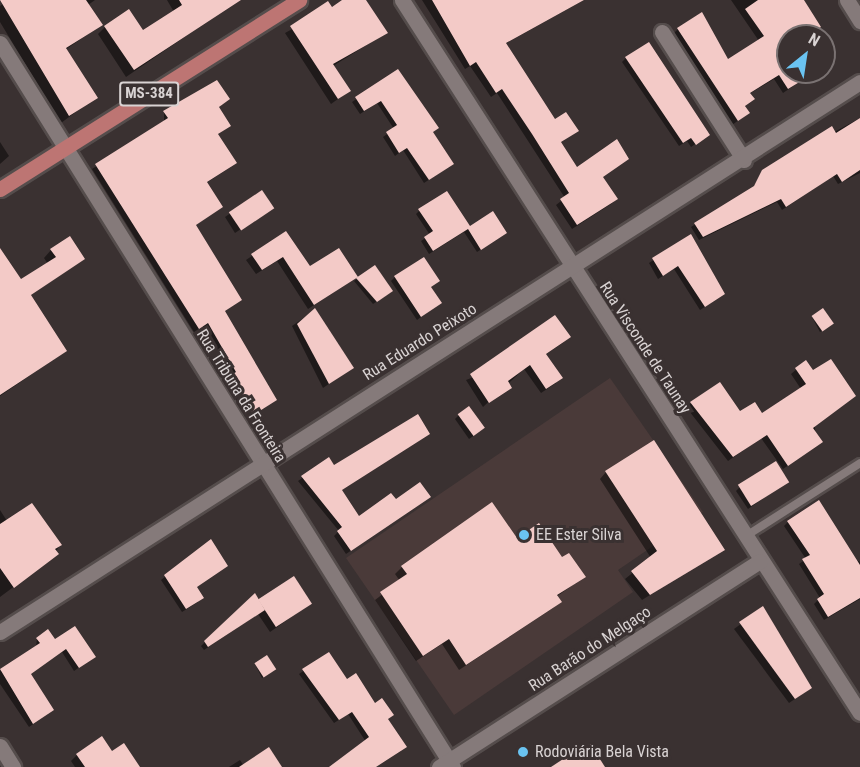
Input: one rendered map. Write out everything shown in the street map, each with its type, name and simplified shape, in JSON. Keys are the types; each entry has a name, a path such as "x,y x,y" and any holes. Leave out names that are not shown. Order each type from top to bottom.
{"main road":[{"name":"MS-384","path":"0,189 299,0"}],"street":[{"name":"Rua Visconde de Taunay","path":"402,0 760,561 860,713"},
{"path":"847,0 860,21"},
{"path":"662,33 744,160"},
{"name":"Rua Tribuna da Fronteira","path":"0,43 447,765"},
{"name":"Rua Eduardo Peixoto","path":"0,632 261,463 744,160 860,82"},
{"name":"Rua Barão do Melgaço","path":"447,765 760,561"},
{"path":"0,746 13,767"}],"lane":[{"path":"745,537 860,463"}],"shaded area":[{"name":"EE Ester Silva","path":"610,378 703,512 618,570 633,592 454,715 346,558"}],"building":[{"path":"0,0 86,0 103,25 66,48 98,98 69,116"},
{"path":"179,0 241,0 134,70 104,26 129,9 143,30 182,5"},
{"path":"342,0 366,0 388,33 333,64 351,91 338,99 290,26 328,1 332,7"},
{"path":"432,0 584,0 506,43 555,119 566,112 579,131 561,142 577,167 617,139 629,159 603,177 618,199 577,225 560,199 569,193 532,134 502,89 496,93 476,62 470,66"},
{"path":"758,0 804,0 819,24 776,24 776,77 750,93 755,99 745,106 750,113 738,121 677,28 702,12 728,59 764,36 745,9"},
{"path":"649,42 710,135 696,145 691,138 683,143 625,57"},
{"path":"398,69 439,128 433,132 454,164 429,180 407,148 399,153 386,132 397,125 381,101 364,111 355,97"},
{"path":"217,80 230,99 219,107 231,126 218,134 237,163 207,182 223,207 196,225 242,300 225,311 277,400 253,415 228,377 236,372 208,323 199,329 95,164 168,118 163,111"},
{"path":"785,84 796,84 788,89"},
{"path":"860,118 860,170 842,182 837,174 786,207 781,199 703,237 694,223 754,186 762,170 832,126 836,133"},
{"path":"262,190 274,208 241,231 229,212"},
{"path":"447,191 470,226 493,211 507,233 481,250 468,229 433,251 424,237 433,231 418,209"},
{"path":"286,231 310,266 339,248 358,277 314,305 283,257 262,270 251,254"},
{"path":"691,234 725,294 705,307 678,266 663,276 652,258"},
{"path":"70,236 85,259 31,295 67,351 0,395 0,248 21,279 56,257 50,249"},
{"path":"424,257 440,281 431,287 442,303 421,317 394,276"},
{"path":"375,265 393,291 377,302 356,278"},
{"path":"315,308 354,368 329,384 297,324"},
{"path":"823,308 834,324 822,332 812,316"},
{"path":"555,315 571,337 546,354 563,378 546,389 530,365 508,381 512,388 489,403 470,374"},
{"path":"831,359 856,396 813,428 823,442 788,466 767,435 733,457 690,402 720,382 740,411 755,402 762,413 806,384 795,368 806,360 813,370"},
{"path":"469,406 485,428 474,436 458,414"},
{"path":"418,414 430,434 342,490 359,516 391,493 396,499 420,482 431,497 351,551 337,531 342,527 301,476 329,457 334,465"},
{"path":"654,440 725,550 650,595 631,571 657,551 605,471"},
{"path":"776,461 789,482 751,506 738,485"},
{"path":"819,500 860,565 860,598 828,617 817,599 824,594 802,559 810,555 787,521"},
{"path":"492,502 517,538 539,523 562,557 569,553 586,577 557,595 562,602 466,665 449,639 423,656 380,592 407,574 401,566"},
{"path":"32,503 62,545 55,549 59,554 14,588 0,568 0,524"},
{"path":"211,539 228,566 197,587 204,598 186,609 164,575"},
{"path":"294,576 312,604 276,627 258,599"},
{"path":"255,593 265,610 208,647 204,641"},
{"path":"763,606 812,688 795,699 739,622"},
{"path":"75,626 96,657 79,668 66,649 31,674 54,710 33,724 0,669 40,643 36,638 48,629 55,639"},
{"path":"329,652 347,679 356,673 375,703 382,698 394,715 388,719 407,747 376,767 329,767 369,737 352,712 339,720 302,669"},
{"path":"267,655 276,669 264,677 254,663"},
{"path":"102,736 112,751 124,743 140,767 85,767 76,754"},
{"path":"589,742 605,767 551,767"},
{"path":"269,747 282,767 239,767"}],"place":[{"name":"EE Ester Silva","path":"524,535"},
{"name":"Rodoviária Bela Vista","path":"523,752"}]}
